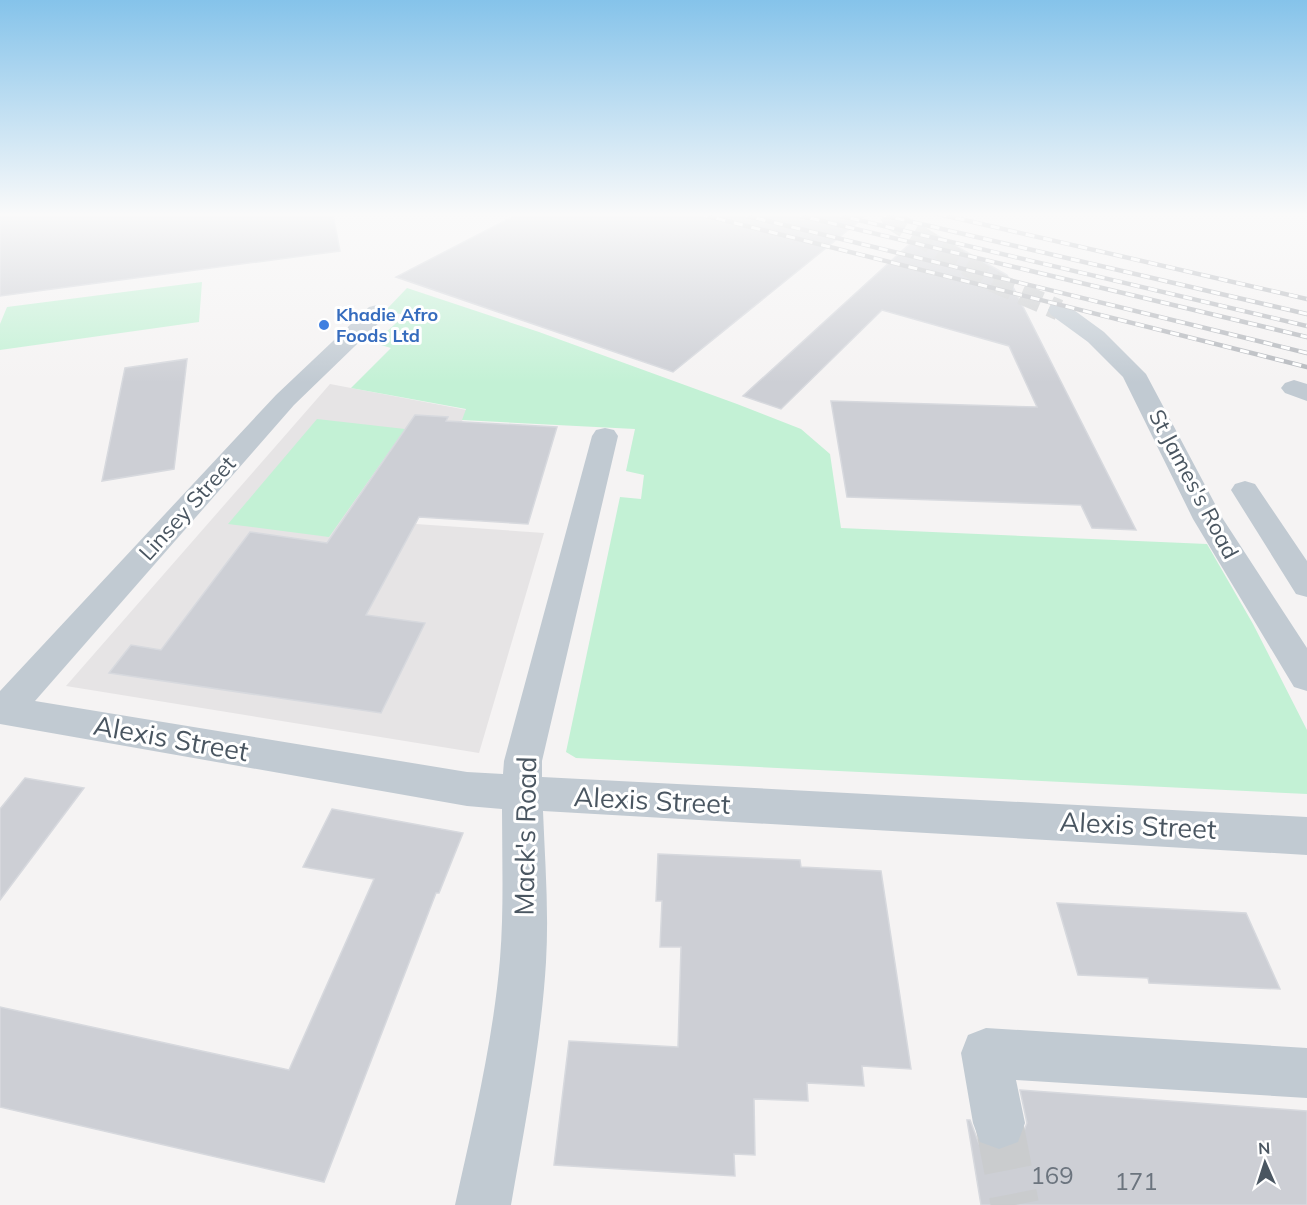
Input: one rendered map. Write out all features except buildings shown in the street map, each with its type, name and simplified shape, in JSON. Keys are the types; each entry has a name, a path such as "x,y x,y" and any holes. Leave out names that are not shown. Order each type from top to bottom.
{"street":[{"name":"St James's Road","path":"1059,310 1096,337 1134,374 1208,519 1307,677"},
{"name":"Linsey Street","path":"4,711 285,400 377,312"},
{"name":"Mack's Road","path":"483,1205 513,1040 522,970 525,884 523,761 605,436"},
{"path":"1245,490 1307,586"},
{"name":"Alexis Street","path":"4,711 427,783 522,793 1307,836"},
{"path":"999,1123 986,1053 1307,1073"}],"shaded area":[{"path":"330,384 467,410 416,524 544,533 479,753 66,686"}],"green space":[{"path":"202,282 199,322 0,350 0,324 7,307"},
{"path":"407,288 539,332 801,429 830,454 841,528 1207,544 1253,624 1307,730 1307,794 576,758 566,752 620,497 641,499 644,475 626,471 635,429 462,420 466,409 351,388 391,348 374,343 405,315 385,311"},
{"path":"317,419 405,429 329,537 228,524"}],"tunnel":[{"path":"975,270 994,282 1059,310"},
{"path":"999,1123 1015,1205"}],"railway":[{"path":"922,270 1307,367"},
{"path":"969,270 1307,353"},
{"path":"1028,270 1307,337"},
{"path":"1071,270 1307,326"},
{"path":"1119,270 1307,314"},
{"path":"1182,270 1307,299"}],"place":[{"name":"Khadie Afro Foods Ltd","path":"324,325"}]}
